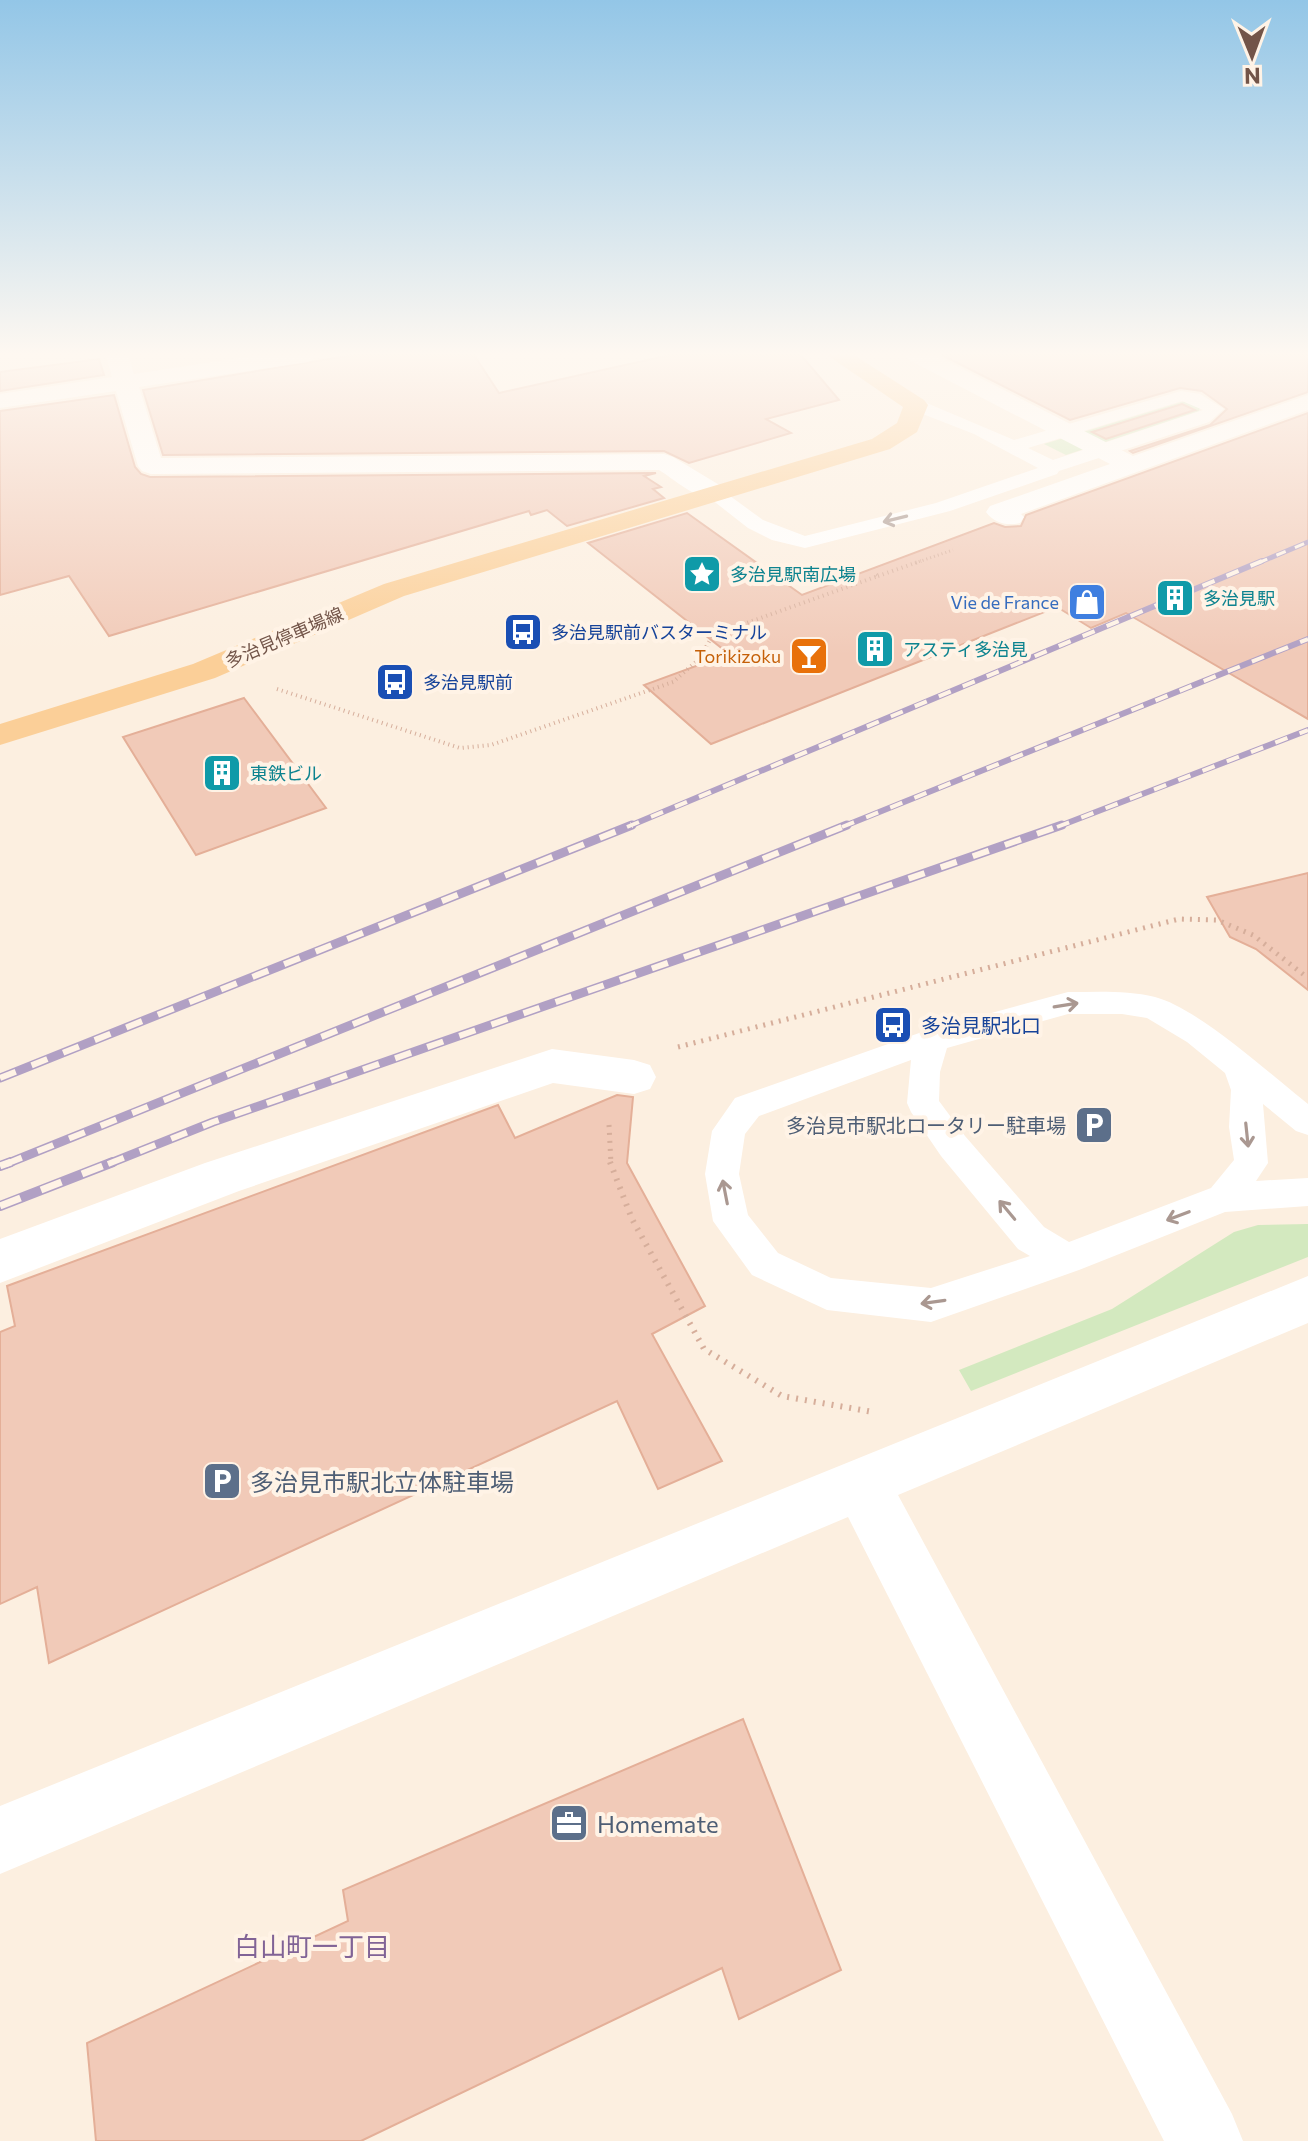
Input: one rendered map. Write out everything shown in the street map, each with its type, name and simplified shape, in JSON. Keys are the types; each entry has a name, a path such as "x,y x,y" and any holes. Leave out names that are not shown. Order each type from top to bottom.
{"main road":[{"name":"多治見停車場線","path":"0,735 204,671 394,590 843,455"}],"street":[{"path":"148,455 151,466 664,462 712,492"},
{"path":"1111,455 1131,465"},
{"path":"1010,517 1000,512 1159,455"},
{"path":"0,1261 222,1177 552,1066 634,1077"},
{"path":"0,1840 1308,1299"},
{"path":"861,1484 1205,2141"}],"lane":[{"path":"1030,455 1051,467"},
{"path":"712,492 730,508 784,540 805,542 943,507 1088,455"},
{"path":"1308,1122 1237,1063 1154,1008 1122,1003 1068,1003 933,1040 747,1107 729,1131 722,1174 731,1221 765,1264 827,1294 931,1305 1066,1259 1223,1198 1308,1192"},
{"path":"933,1040 924,1072 923,1103 953,1146 1031,1238 1066,1259"},
{"path":"1223,1198 1251,1163 1246,1127 1247,1090 1237,1063"}],"path":[{"path":"264,685 460,748 491,745 673,682 699,659 713,635 876,575 966,546"},
{"path":"884,1408 870,1413 782,1396 704,1349 632,1219 609,1159 609,1124 618,1093 645,1066 683,1044 1179,919 1217,920 1253,935 1308,978"}],"green space":[{"path":"1308,1224 1308,1257 971,1391 959,1370 1112,1309 1234,1232 1258,1225"}],"building":[{"path":"0,455 131,455 135,467 141,474 150,477 656,473 644,476 661,487 653,489 664,498 567,526 547,510 531,515 529,511 109,636 69,576 0,595"},
{"path":"672,455 716,455 689,463"},
{"path":"1192,455 1308,455 1308,719 1126,613 1091,628 1057,607 711,744 644,685 729,654 588,543 687,513 802,595 994,523 1005,527 1021,526 1026,515"},
{"name":"東鉄ビル","path":"244,698 326,808 196,855 123,737"},
{"path":"1308,873 1308,990 1256,949 1230,937 1207,897"},
{"name":"多治見市駅北立体駐車場","path":"617,1095 633,1097 627,1163 705,1306 652,1334 722,1461 658,1489 617,1401 49,1663 37,1587 0,1604 0,1332 15,1326 7,1286 498,1105 515,1138"},
{"path":"743,1719 841,1970 739,2019 722,1968 361,2141 96,2141 87,2043 348,1921 343,1890"}],"railway":[{"path":"1258,563 1308,542"},
{"path":"627,827 1262,561"},
{"path":"842,827 1308,639"},
{"path":"1057,827 1308,730"},
{"path":"0,1078 632,825"},
{"path":"11,1162 847,825"},
{"path":"113,1162 213,1122 1062,825"},
{"path":"0,1166 11,1162"},
{"path":"6,1164 11,1162"},
{"path":"0,1206 113,1162"},
{"path":"108,1164 113,1162"}],"place":[{"name":"多治見駅南広場","path":"702,574"},
{"name":"多治見駅","path":"1175,598"},
{"name":"Vie de France","path":"1087,602"},
{"name":"多治見駅前バスターミナル","path":"523,632"},
{"name":"アスティ多治見","path":"875,649"},
{"name":"Torikizoku","path":"809,656"},
{"name":"多治見駅前","path":"395,682"},
{"name":"東鉄ビル","path":"222,773"},
{"name":"多治見駅北口","path":"893,1025"},
{"name":"多治見市駅北ロータリー駐車場","path":"1094,1125"},
{"name":"多治見市駅北立体駐車場","path":"222,1481"},
{"name":"Homemate","path":"569,1823"}],"district":[{"name":"白山町一丁目","path":"312,1945"}]}
